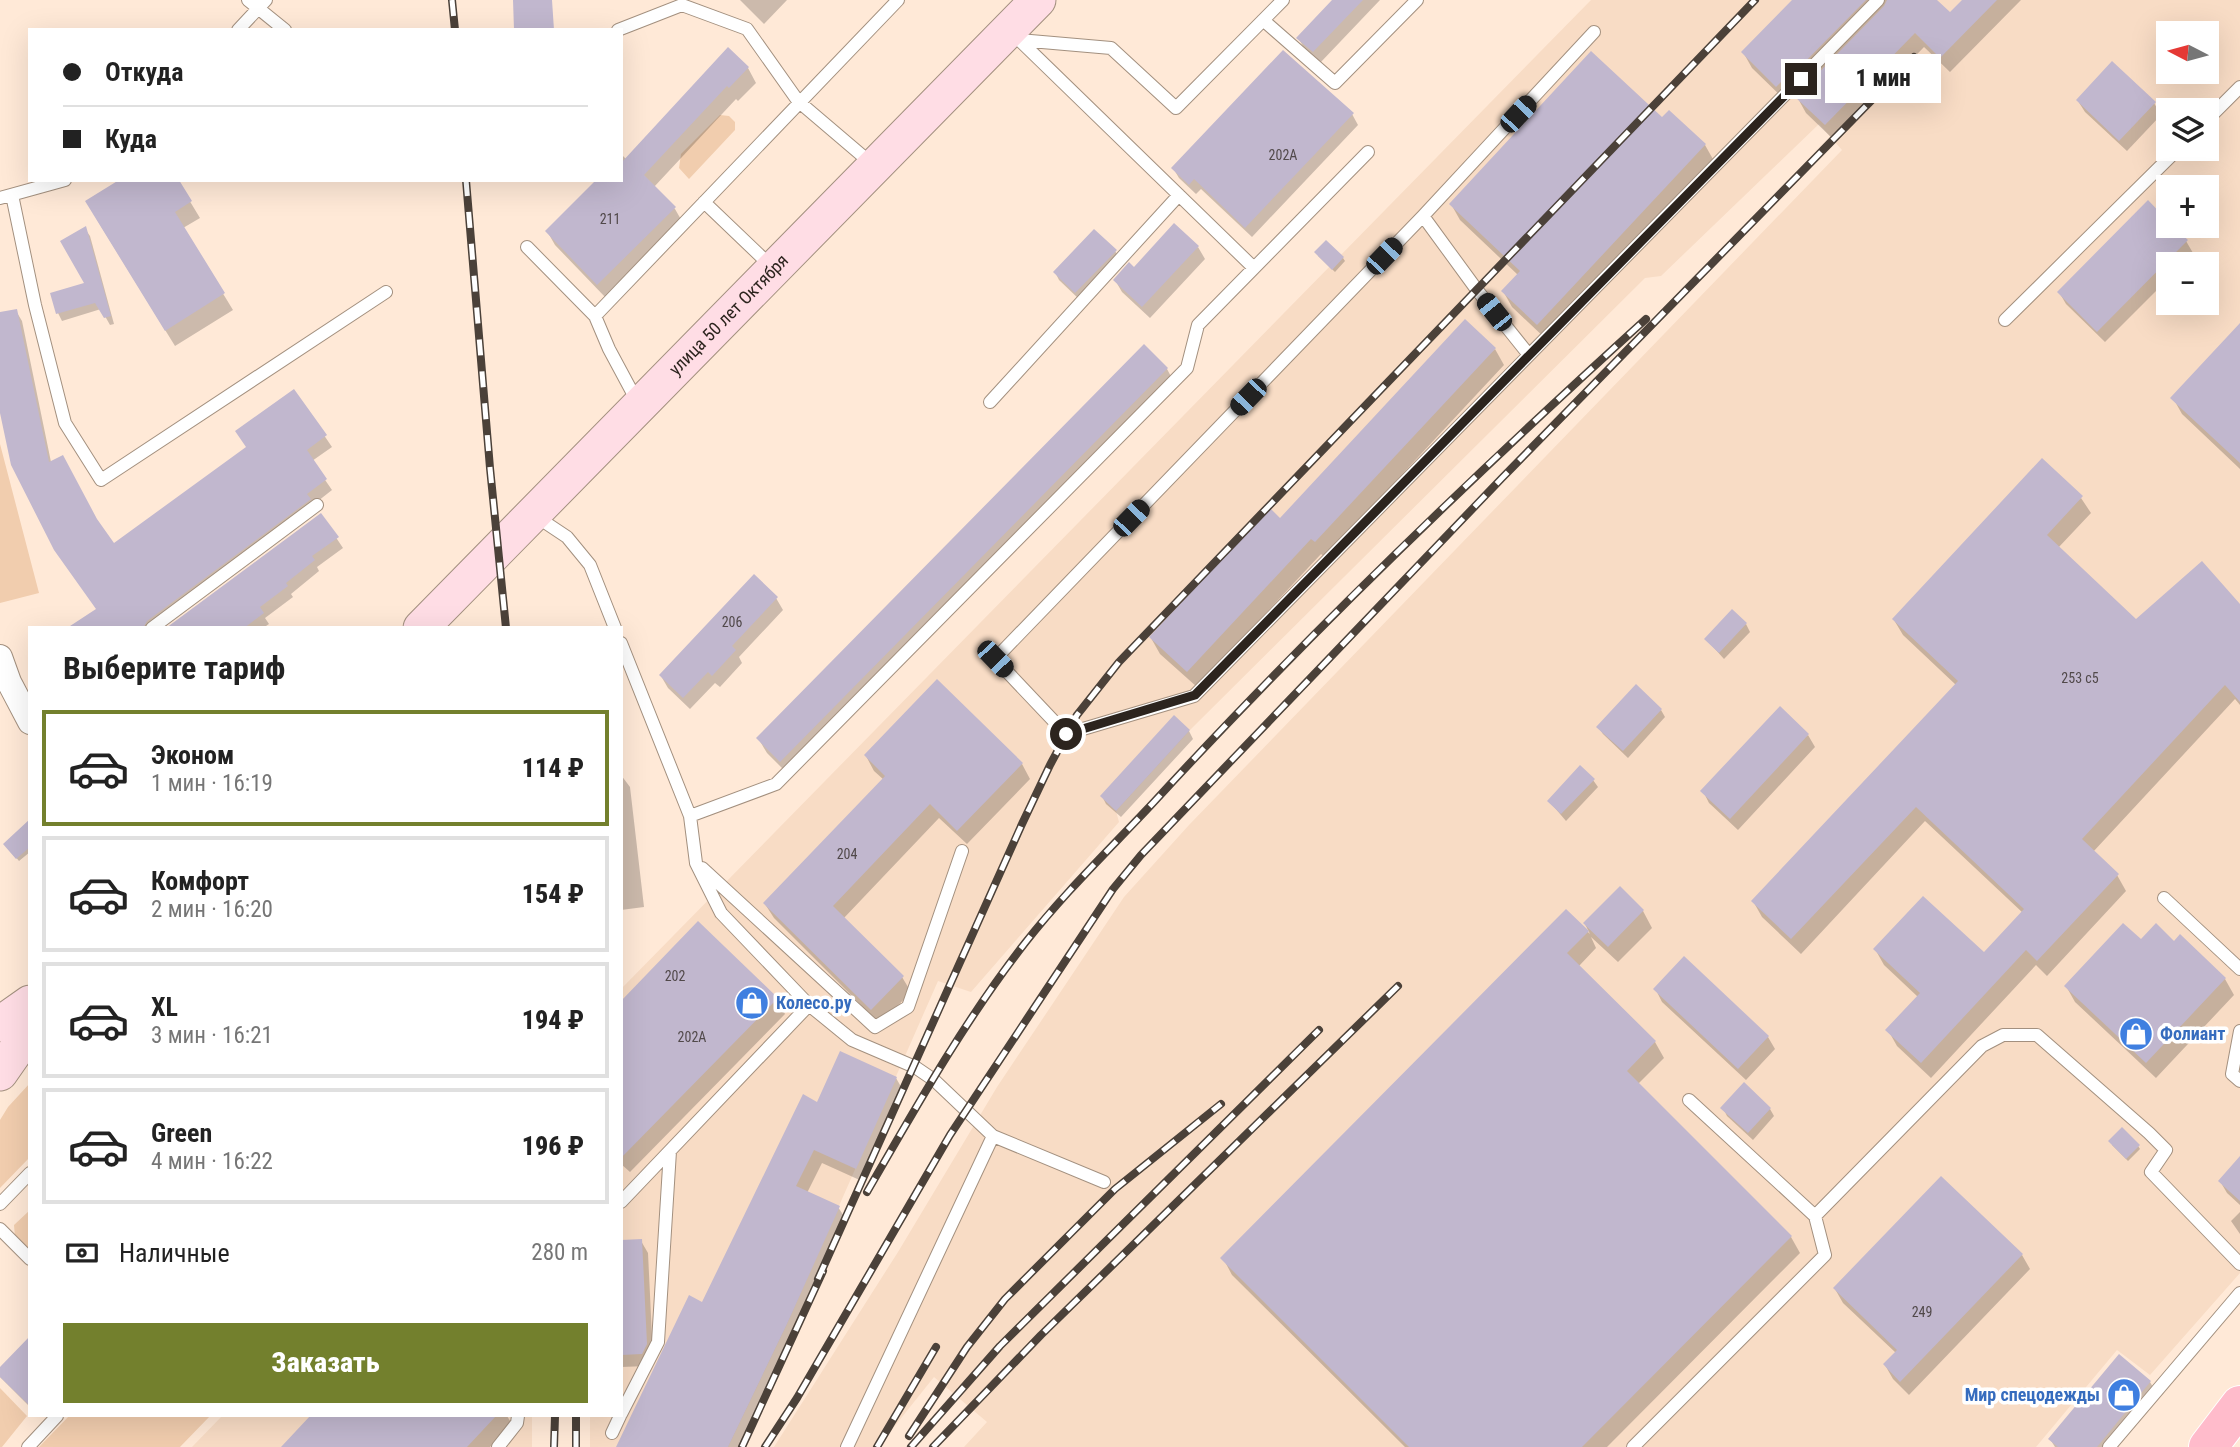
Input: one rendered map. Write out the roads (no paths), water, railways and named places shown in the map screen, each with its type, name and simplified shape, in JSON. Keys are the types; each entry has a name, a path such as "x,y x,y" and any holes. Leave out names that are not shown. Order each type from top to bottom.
{"main road":[{"name":"улица 50 лет Октября","path":"423,626 875,166 1014,35 1038,0"},
{"path":"0,1024 28,1004"},
{"path":"0,1073 28,1033"},
{"path":"2207,1447 2240,1405"}],"street":[{"path":"0,657 4,685 28,719"}],"lane":[{"path":"248,0 263,5 283,28"},
{"path":"595,316 898,0"},
{"path":"1014,35 1111,48 1175,107 1283,0"},
{"path":"1263,20 1335,83 1417,0"},
{"path":"1594,32 1423,216 995,659 1066,734 1195,695 1878,0"},
{"path":"240,28 263,5"},
{"path":"623,28 682,5 747,29 799,102 875,166"},
{"path":"1014,35 1254,268"},
{"path":"2219,108 2240,87"},
{"path":"691,816 776,783 1187,368 1198,326 1368,152"},
{"path":"2005,320 2166,161"},
{"path":"58,182 6,196 65,423 101,480 386,292"},
{"path":"990,402 1179,195"},
{"path":"704,202 773,268"},
{"path":"1423,216 1529,355"},
{"path":"527,247 595,316 639,405"},
{"path":"155,626 317,505"},
{"path":"533,515 567,537 590,565 614,626"},
{"path":"623,648 691,816 696,863 721,913 809,1004 852,1040 898,1058 934,1080 993,1136 1104,1182"},
{"path":"696,863 875,1027 908,1007 962,851"},
{"path":"2164,898 2240,969"},
{"path":"623,1200 809,1004"},
{"path":"2240,1031 2232,1074 2240,1081"},
{"path":"1815,1216 1982,1046 2003,1035 2036,1035 2166,1150 2151,1172 2240,1264"},
{"path":"1633,1447 1825,1255 1815,1216 1689,1100"},
{"path":"847,1447 993,1136"},
{"path":"623,1411 658,1342 670,1151"},
{"path":"0,1204 28,1175"},
{"path":"0,1229 28,1257"},
{"path":"2109,1447 2240,1293"},
{"path":"28,1447 56,1417"},
{"path":"498,1447 517,1423 518,1417"},
{"path":"612,1433 620,1417"}],"railway":[{"path":"452,0 455,28"},
{"path":"818,1279 1022,824 1077,715 1119,662 1755,0"},
{"path":"765,1447 797,1398 950,1135 1113,889 1141,855 1502,478 1914,57"},
{"path":"466,182 506,626"},
{"path":"867,1192 962,1033 1003,972 1055,906 1332,616 1456,495 1646,319"},
{"path":"933,1447 1041,1335 1398,986"},
{"path":"911,1447 1000,1346 1319,1030"},
{"path":"909,1436 967,1347 1005,1299 1115,1189 1221,1104"},
{"path":"742,1447 823,1271"},
{"path":"877,1447 936,1347"},
{"path":"554,1447 555,1417"},
{"path":"576,1417 576,1447"}],"place":[{"name":"Колесо.ру","path":"752,1003"},
{"name":"Фолиант","path":"2136,1034"},
{"name":"Мир спецодежды","path":"2124,1395"}]}
